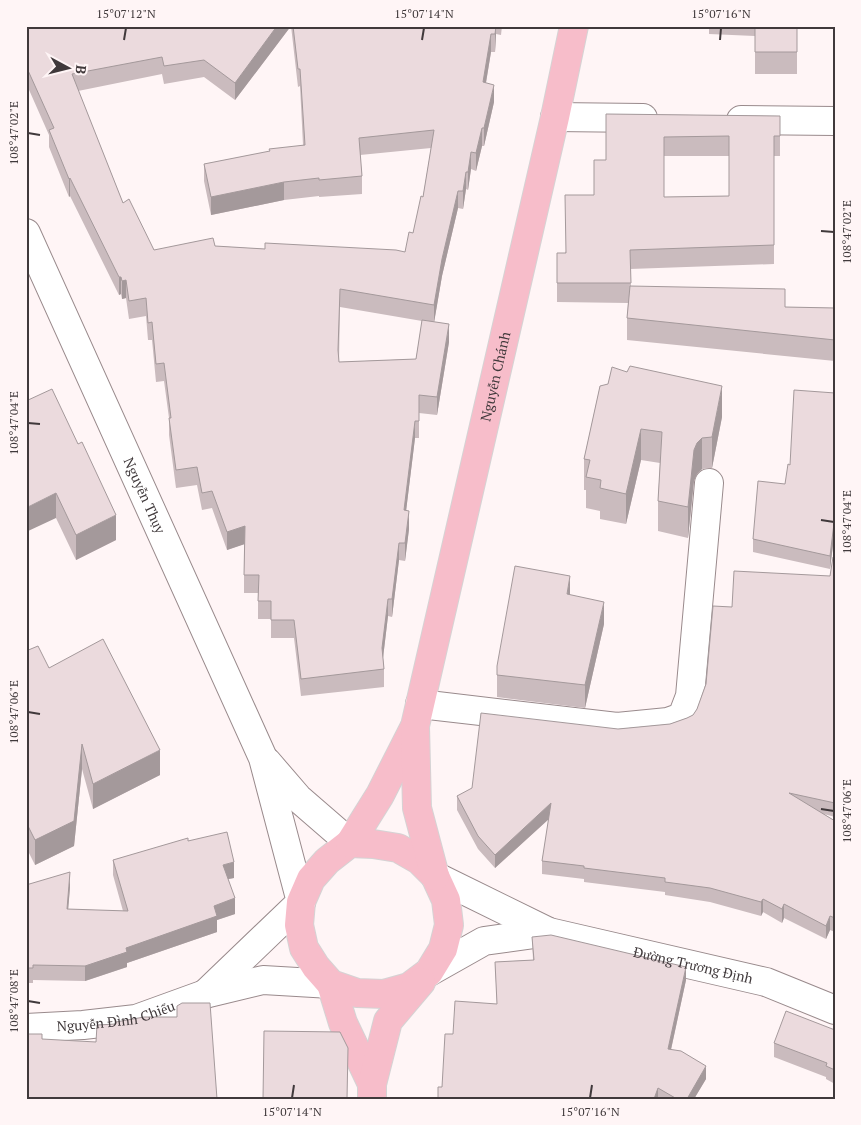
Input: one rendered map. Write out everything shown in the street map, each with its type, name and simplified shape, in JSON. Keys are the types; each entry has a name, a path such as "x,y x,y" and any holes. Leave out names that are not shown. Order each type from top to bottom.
{"main road":[{"name":"Nguyễn Chánh","path":"418,715 555,117 574,26"},
{"path":"418,715 380,795 350,843 327,861 311,879 301,902 299,925 304,948 316,967 332,984 357,993 384,994 409,986 429,972"},
{"path":"372,1091 388,1021 429,972 443,949 449,925 446,900 435,876 417,808 418,715"},
{"path":"350,843 398,848 419,860 435,876"},
{"path":"332,984 343,1023 372,1091"}],"street":[{"path":"555,117 665,119"},
{"path":"715,120 835,121"},
{"name":"Nguyễn Thụy","path":"26,233 263,758"},
{"path":"418,715 617,727 668,722 682,717 690,696 710,483"},
{"path":"263,758 298,798 350,843"},
{"path":"205,994 301,902 263,758"},
{"name":"Đường Trương Định","path":"435,876 549,932 766,982 835,1010"},
{"name":"Đường Trương Định","path":"429,972 484,941 549,932"},
{"name":"Nguyễn Đình Chiểu","path":"26,1028 83,1025 136,1019 205,994 263,980 332,984"}],"building":[{"path":"26,26 277,26 235,83 204,60 164,66 162,57 72,74 123,203 129,199 154,250 213,238 215,246 265,249 265,243 405,252 409,232 413,233 421,196 423,197 434,130 359,138 362,176 284,182 211,197 204,164 270,151 269,149 305,145 300,69 298,69 293,26 496,26 495,34 491,34 483,82 494,85 476,153 471,152 463,191 458,191 442,259 434,305 340,289 339,362 416,359 422,320 449,324 437,397 419,395 419,421 415,421 404,510 409,511 405,543 399,543 392,599 388,599 382,648 384,669 301,679 294,620 271,620 271,601 258,601 259,575 244,575 245,526 227,532 212,491 202,493 197,467 176,470 164,363 156,364 152,322 148,323 146,298 129,301 126,280 122,281 121,277 119,277 69,179 49,130 54,128 26,66"},
{"path":"755,26 797,26 797,52 755,52"},
{"path":"606,114 780,116 780,136 774,136 774,245 630,250 631,283 557,283 557,253 566,253 565,195 594,195 594,160 606,160","holes":["729,136 729,196 664,197 664,137"]},
{"path":"630,286 785,289 785,307 835,308 835,340 627,318"},
{"path":"630,366 722,386 712,437 702,438 694,450 688,507 658,501 662,432 641,429 626,494 600,488 601,480 586,477 590,460 584,459 600,386 608,384 612,367 627,372"},
{"path":"52,389 78,444 82,442 116,515 76,535 56,493 26,508 26,401"},
{"path":"794,390 835,393 835,515 830,556 753,539 758,481 785,484 788,464 790,465"},
{"path":"833,557 835,557 835,803 789,793 835,821 835,918 830,916 826,926 784,904 782,909 763,899 761,902 710,888 665,882 665,878 542,861 551,803 495,855 478,836 457,796 472,788 481,713 618,729 670,724 687,718 693,715 697,709 706,684 713,606 732,607 734,571 830,576"},
{"path":"515,566 570,576 567,594 604,602 585,685 497,675"},
{"path":"103,639 160,750 93,784 82,744 74,821 35,840 26,822 26,651 38,646 49,668"},
{"path":"227,832 234,862 223,865 235,898 214,906 217,916 126,948 127,952 85,966 33,965 33,968 26,968 26,885 70,872 67,909 128,911 113,860 188,838 188,841"},
{"path":"551,935 686,967 668,1049 681,1051 706,1066 687,1099 677,1099 658,1088 654,1099 438,1099 438,1087 442,1087 445,1034 453,1034 455,1001 497,1004 495,962 534,960 532,937"},
{"path":"182,1003 210,1003 217,1099 26,1099 26,1034 42,1034 42,1039 96,1042 97,1025 116,1024 116,1022 144,1017 177,1017 177,1006"},
{"path":"786,1011 835,1030 835,1070 826,1066 827,1063 774,1043"},
{"path":"264,1031 340,1032 348,1048 347,1099 263,1099"}]}
